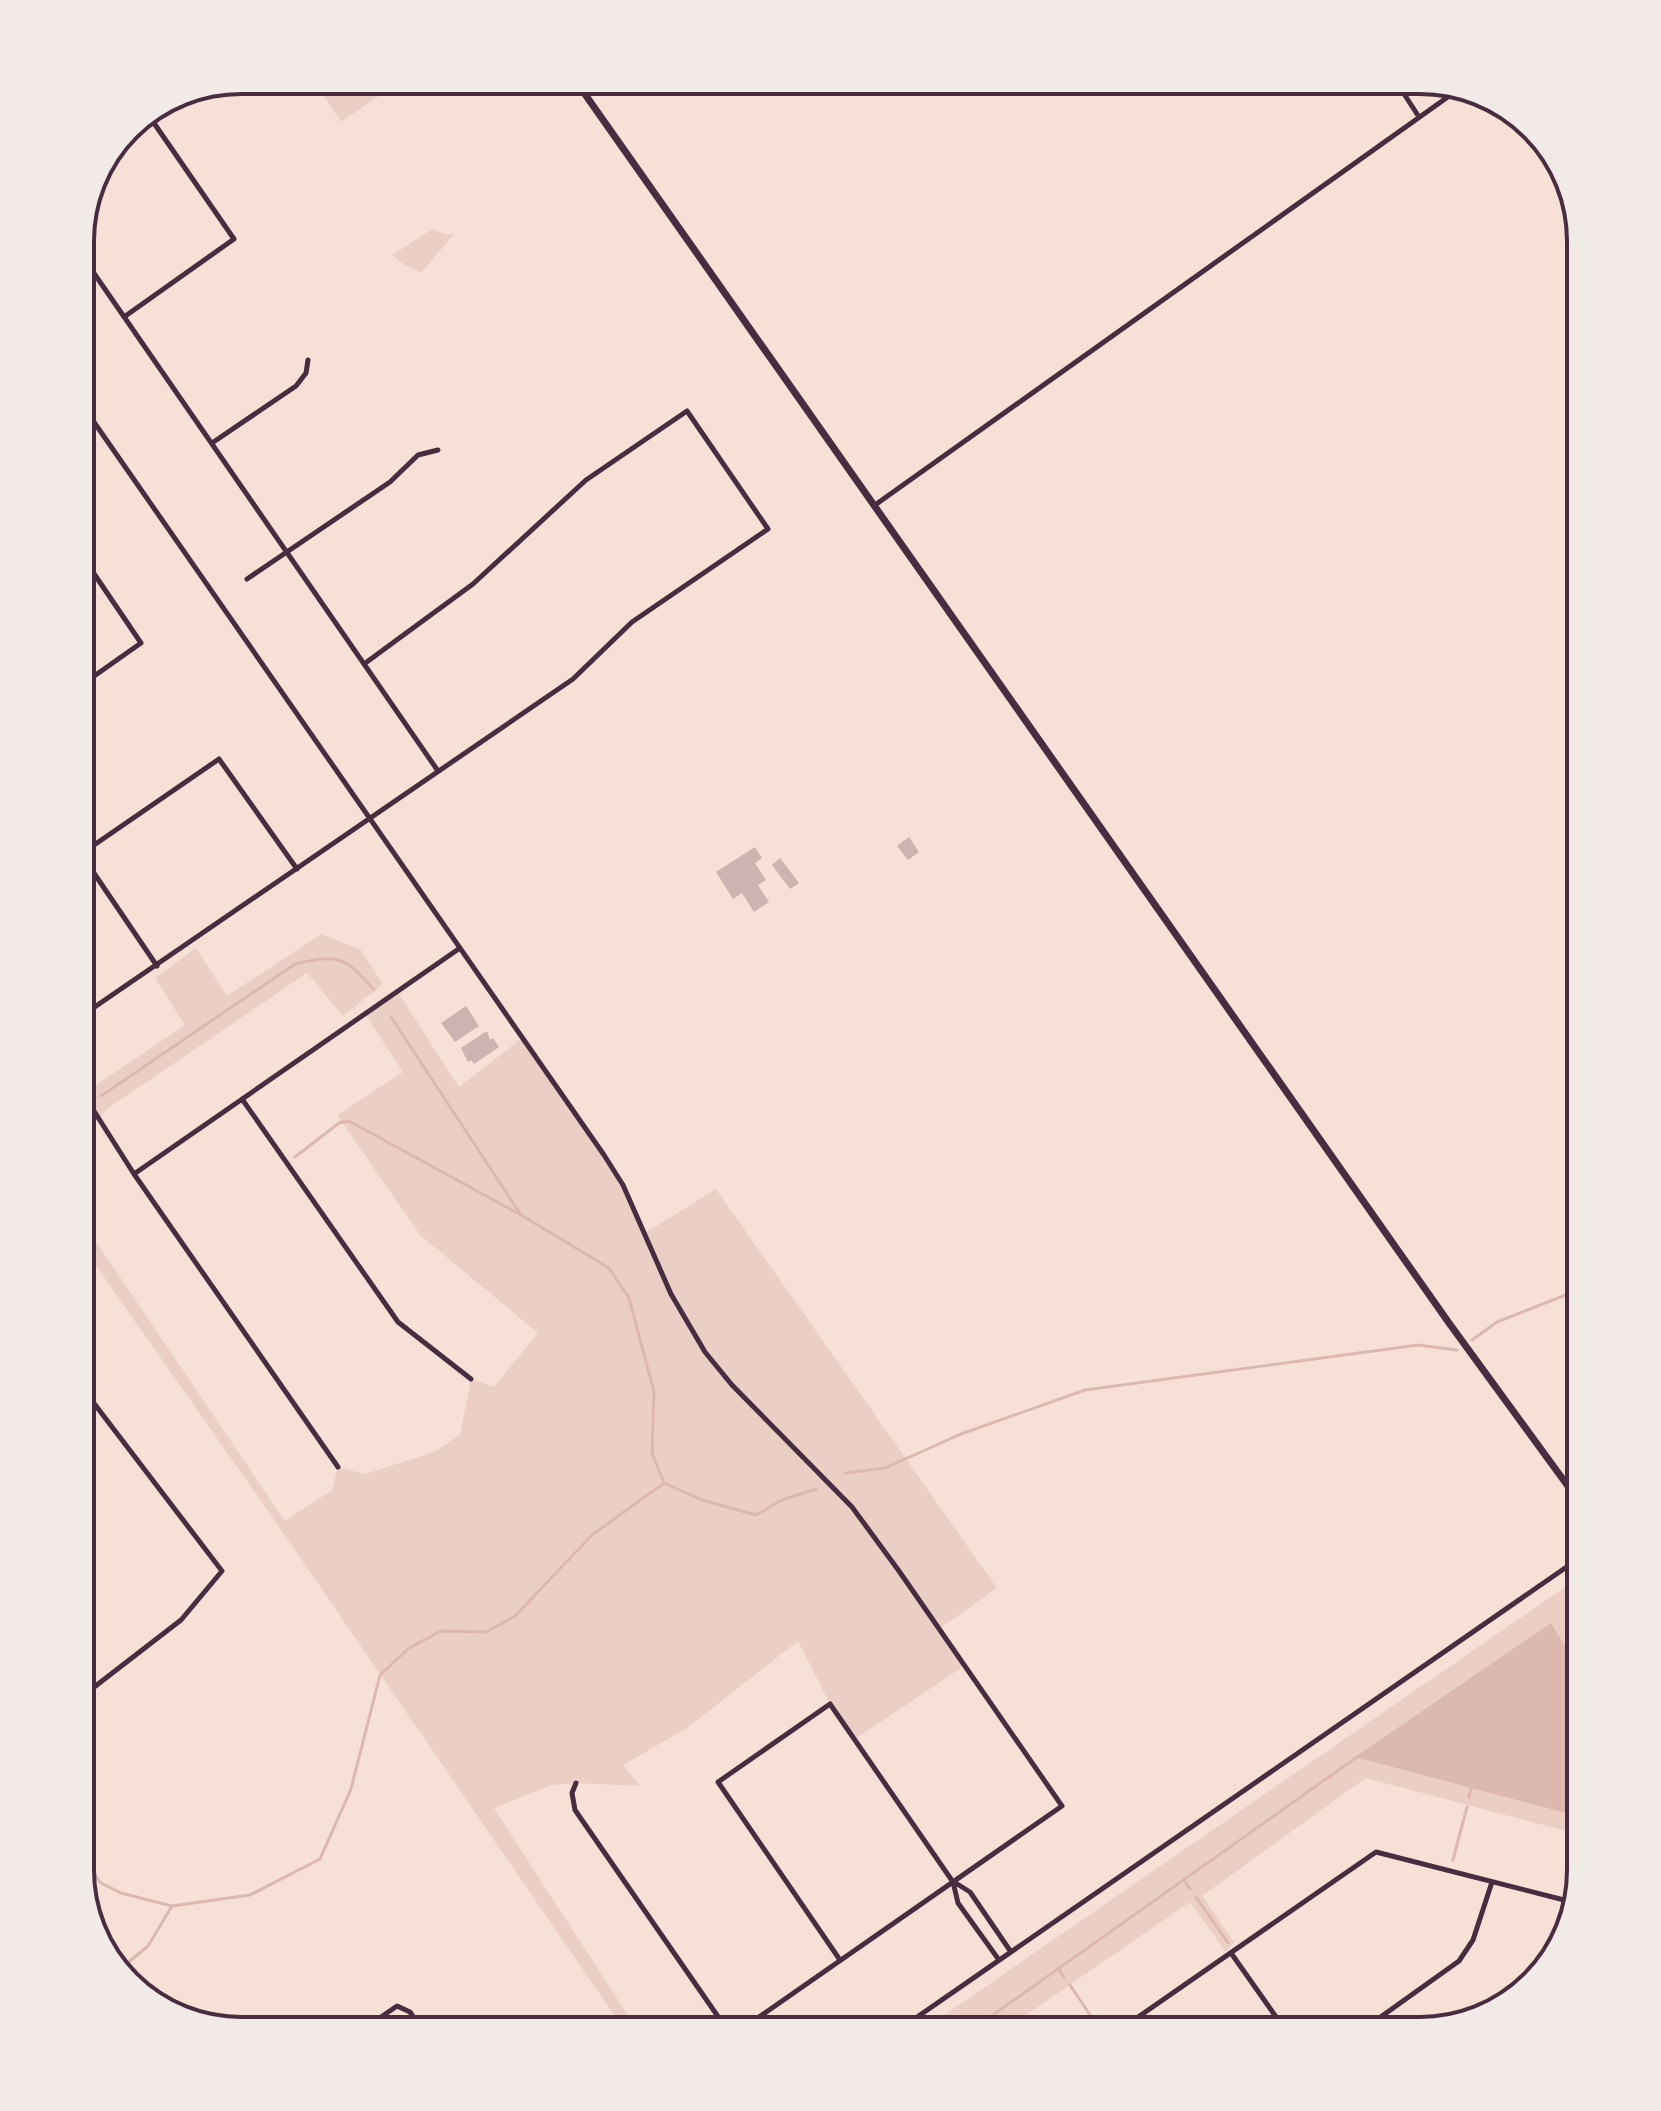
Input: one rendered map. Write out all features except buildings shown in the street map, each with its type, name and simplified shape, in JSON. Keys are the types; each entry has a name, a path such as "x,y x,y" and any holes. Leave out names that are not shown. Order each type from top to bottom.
{"street":[{"path":"585,94 1449,1323 1567,1485"},
{"path":"1404,94 1419,117"},
{"path":"875,505 1448,97"},
{"path":"124,317 234,239 154,123"},
{"path":"94,273 438,771"},
{"path":"212,443 296,386 306,373 308,360"},
{"path":"94,1008 573,679 632,622 768,529 687,411 586,480 473,584 364,664"},
{"path":"94,422 623,1185 683,1317 705,1352 732,1385 852,1507 1062,1806 759,2017"},
{"path":"247,579 390,482 418,455 438,450"},
{"path":"94,574 141,643 94,676"},
{"path":"94,844 219,759 297,869"},
{"path":"94,874 157,966"},
{"path":"134,1174 460,948"},
{"path":"242,1099 398,1322 471,1379"},
{"path":"94,1111 134,1174 338,1467"},
{"path":"94,1403 222,1571 181,1620 94,1687"},
{"path":"917,2017 1567,1567"},
{"path":"840,1960 718,1782 830,1704 953,1882 958,1903 999,1960"},
{"path":"576,1783 572,1793 575,1810 718,2017"},
{"path":"1138,2017 1376,1852 1564,1900"},
{"path":"953,1882 970,1892 1011,1952"},
{"path":"1381,2017 1459,1961 1473,1940 1492,1882"},
{"path":"1231,1953 1276,2017"},
{"path":"381,2017 397,2006 413,2017"}],"shaded area":[{"path":"322,94 382,94 341,122"},
{"path":"433,229 454,234 421,273 392,255"},
{"path":"321,934 360,949 383,984 343,1016 307,973 107,1109 94,1125 94,1087 185,1025 155,978 196,948 227,996"},
{"path":"397,991 459,1087 522,1038 623,1185 645,1233 716,1189 997,1588 939,1629 964,1666 855,1739 830,1704 798,1641 687,1728 623,1765 640,1786 552,1785 494,1808 629,2017 615,2017 94,1263 94,1239 285,1521 332,1490 338,1467 365,1474 434,1452 460,1435 471,1379 494,1387 538,1333 420,1235 337,1115 403,1072 365,1014"},
{"path":"1567,1586 1567,1831 1366,1778 1202,1896 1234,1942 1226,1952 1190,1902 1023,2017 941,2017"},
{"path":"1551,1623 1567,1649 1567,1813 1355,1757"}],"waterway":[{"path":"101,1096 295,964 322,959 340,960 355,970 374,990"},
{"path":"391,1017 521,1215 609,1268 629,1298 654,1392 652,1453 664,1483"},
{"path":"295,1157 339,1123 349,1121 519,1214"},
{"path":"1472,1340 1497,1322 1567,1294"},
{"path":"846,1473 885,1468 961,1434 1085,1390 1418,1345 1457,1350"},
{"path":"94,1875 101,1883 121,1893 172,1906 250,1895 320,1859 351,1789 380,1675 409,1648 441,1631 486,1632 515,1616 592,1535 664,1483 702,1500 756,1515 782,1500 816,1489"},
{"path":"990,2017 1357,1757"},
{"path":"1469,1797 1472,1785"},
{"path":"1453,1860 1467,1807"},
{"path":"1183,1879 1190,1889"},
{"path":"1196,1897 1228,1943"},
{"path":"128,1963 148,1946 172,1906"},
{"path":"1058,1968 1064,1977"},
{"path":"1070,1985 1092,2017"}]}
